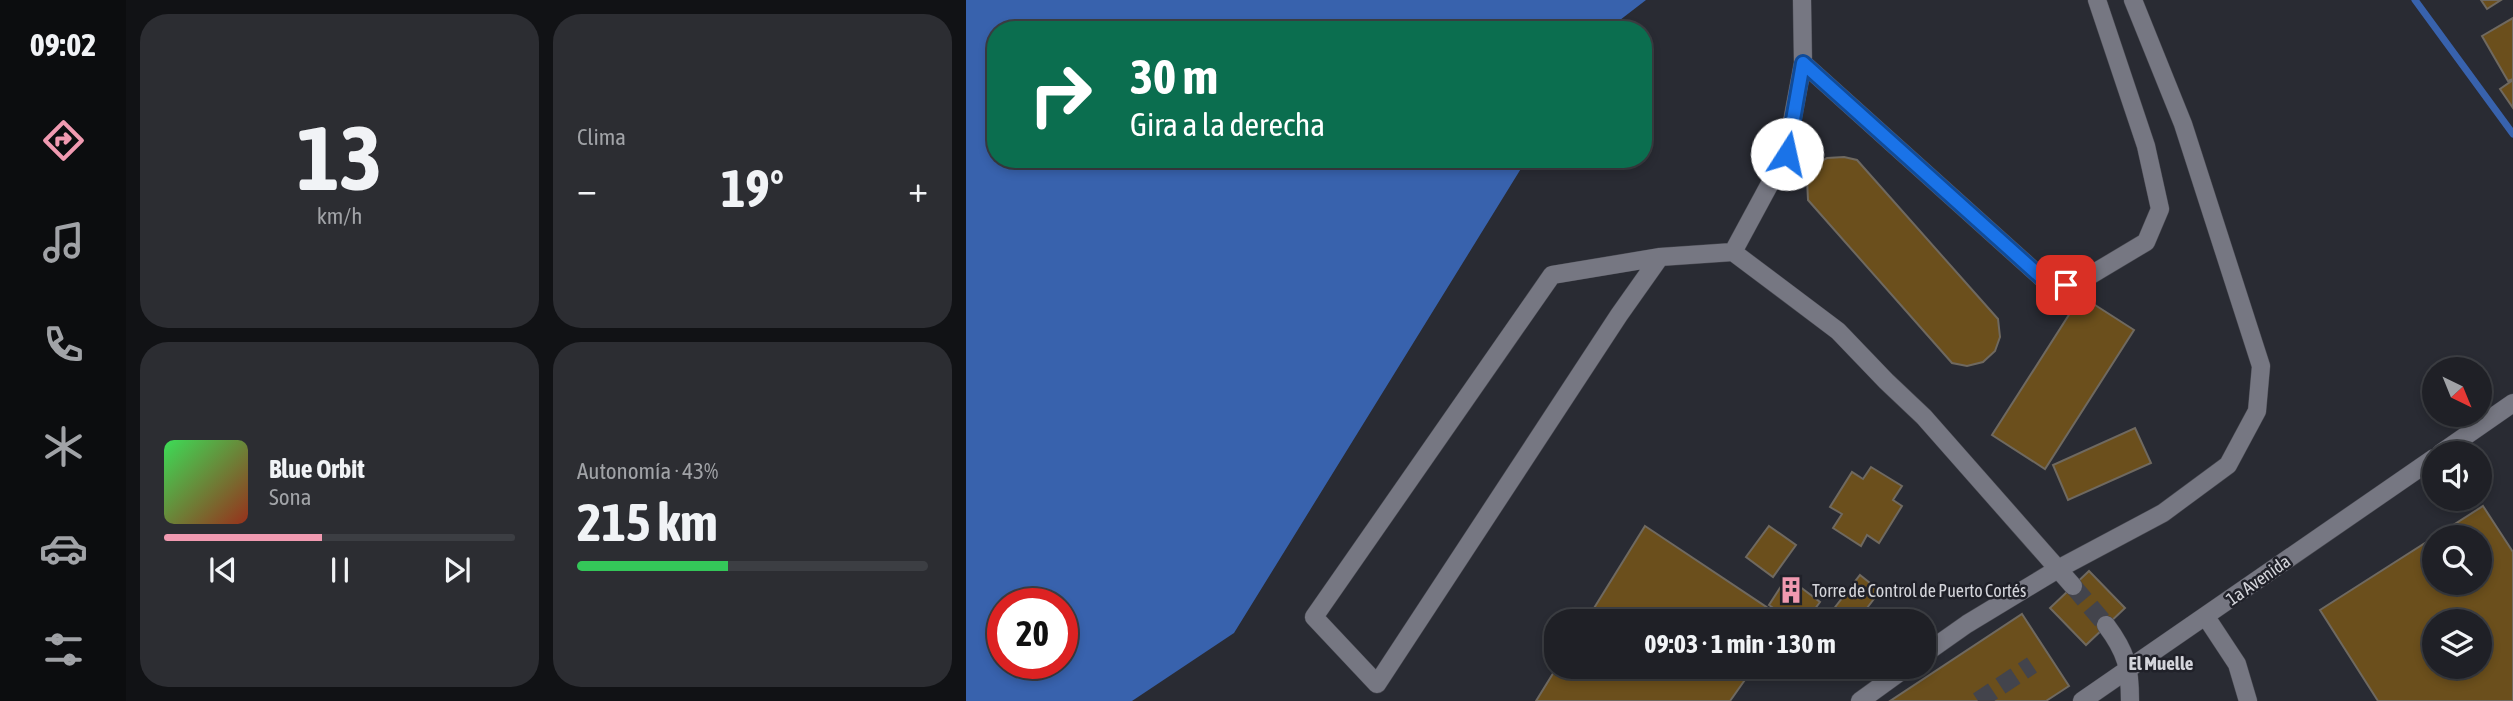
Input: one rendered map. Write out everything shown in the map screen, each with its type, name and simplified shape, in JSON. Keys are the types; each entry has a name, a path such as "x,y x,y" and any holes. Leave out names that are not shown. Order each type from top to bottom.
{"street":[{"path":"1733,252 1787,154 1803,63 1802,0"},
{"path":"1803,63 2052,287 2080,282 2146,242 2160,209 2146,146 2097,0"},
{"path":"1936,646 2058,569 2164,513 2228,466 2257,411 2261,366 2183,124 2133,0"},
{"path":"1660,257 1619,315 1377,684 1314,617 1552,275 1660,257 1733,252 1838,331 1885,382 1924,417 2073,586"},
{"path":"2458,441 2513,403"},
{"name":"1a Avenida","path":"2082,701 2422,466"},
{"path":"2206,617 2237,664 2248,701"},
{"path":"2106,625 2115,637 2130,669 2130,701"},
{"path":"1860,701 1891,679"}],"water":[{"path":"966,0 1646,0 1619,21 987,21 987,168 1521,168 1234,633 1132,701 966,701"}],"building":[{"path":"2481,0 2501,0 2487,9"},
{"path":"2513,18 2513,79 2508,81 2482,36"},
{"path":"2513,80 2513,108 2500,89"},
{"path":"1844,157 1857,160 1998,319 2000,337 1995,351 1983,362 1967,366 1952,363 1808,200 1807,179 1815,164 1827,158"},
{"path":"2081,296 2134,330 2045,469 1992,435"},
{"path":"2135,428 2151,463 2068,500 2053,465"},
{"path":"1871,467 1902,486 1893,500 1902,506 1879,543 1867,535 1861,546 1833,528 1842,514 1830,507 1852,472 1863,479"},
{"path":"2475,511 2486,511 2513,552 2513,701 2378,701 2320,610 2422,545 2422,595 2492,595 2492,525 2453,525"},
{"path":"1645,526 1770,609 1593,609"},
{"path":"1769,526 1796,545 1773,577 1746,557"},
{"path":"2089,571 2125,608 2086,645 2050,608"},
{"path":"1860,575 1880,591 1866,609 1834,609"},
{"name":"Torre de Control de Puerto Cortés","path":"1787,577 1820,602 1815,609 1775,609 1769,605"},
{"path":"2022,614 2069,686 2046,701 1890,701 1923,679 1936,679 1936,671"},
{"path":"1550,679 1746,679 1730,701 1536,701"}],"waterway":[{"path":"2415,0 2513,134"}],"tunnel":[{"path":"2073,586 2106,625"},
{"path":"1978,701 2032,665"}],"place":[{"name":"Torre de Control de Puerto Cortés","path":"1791,590"}],"district":[{"name":"El Muelle","path":"2161,663"}],"route":[{"path":"1787,154 1803,63 2052,287 2066,285"}]}
